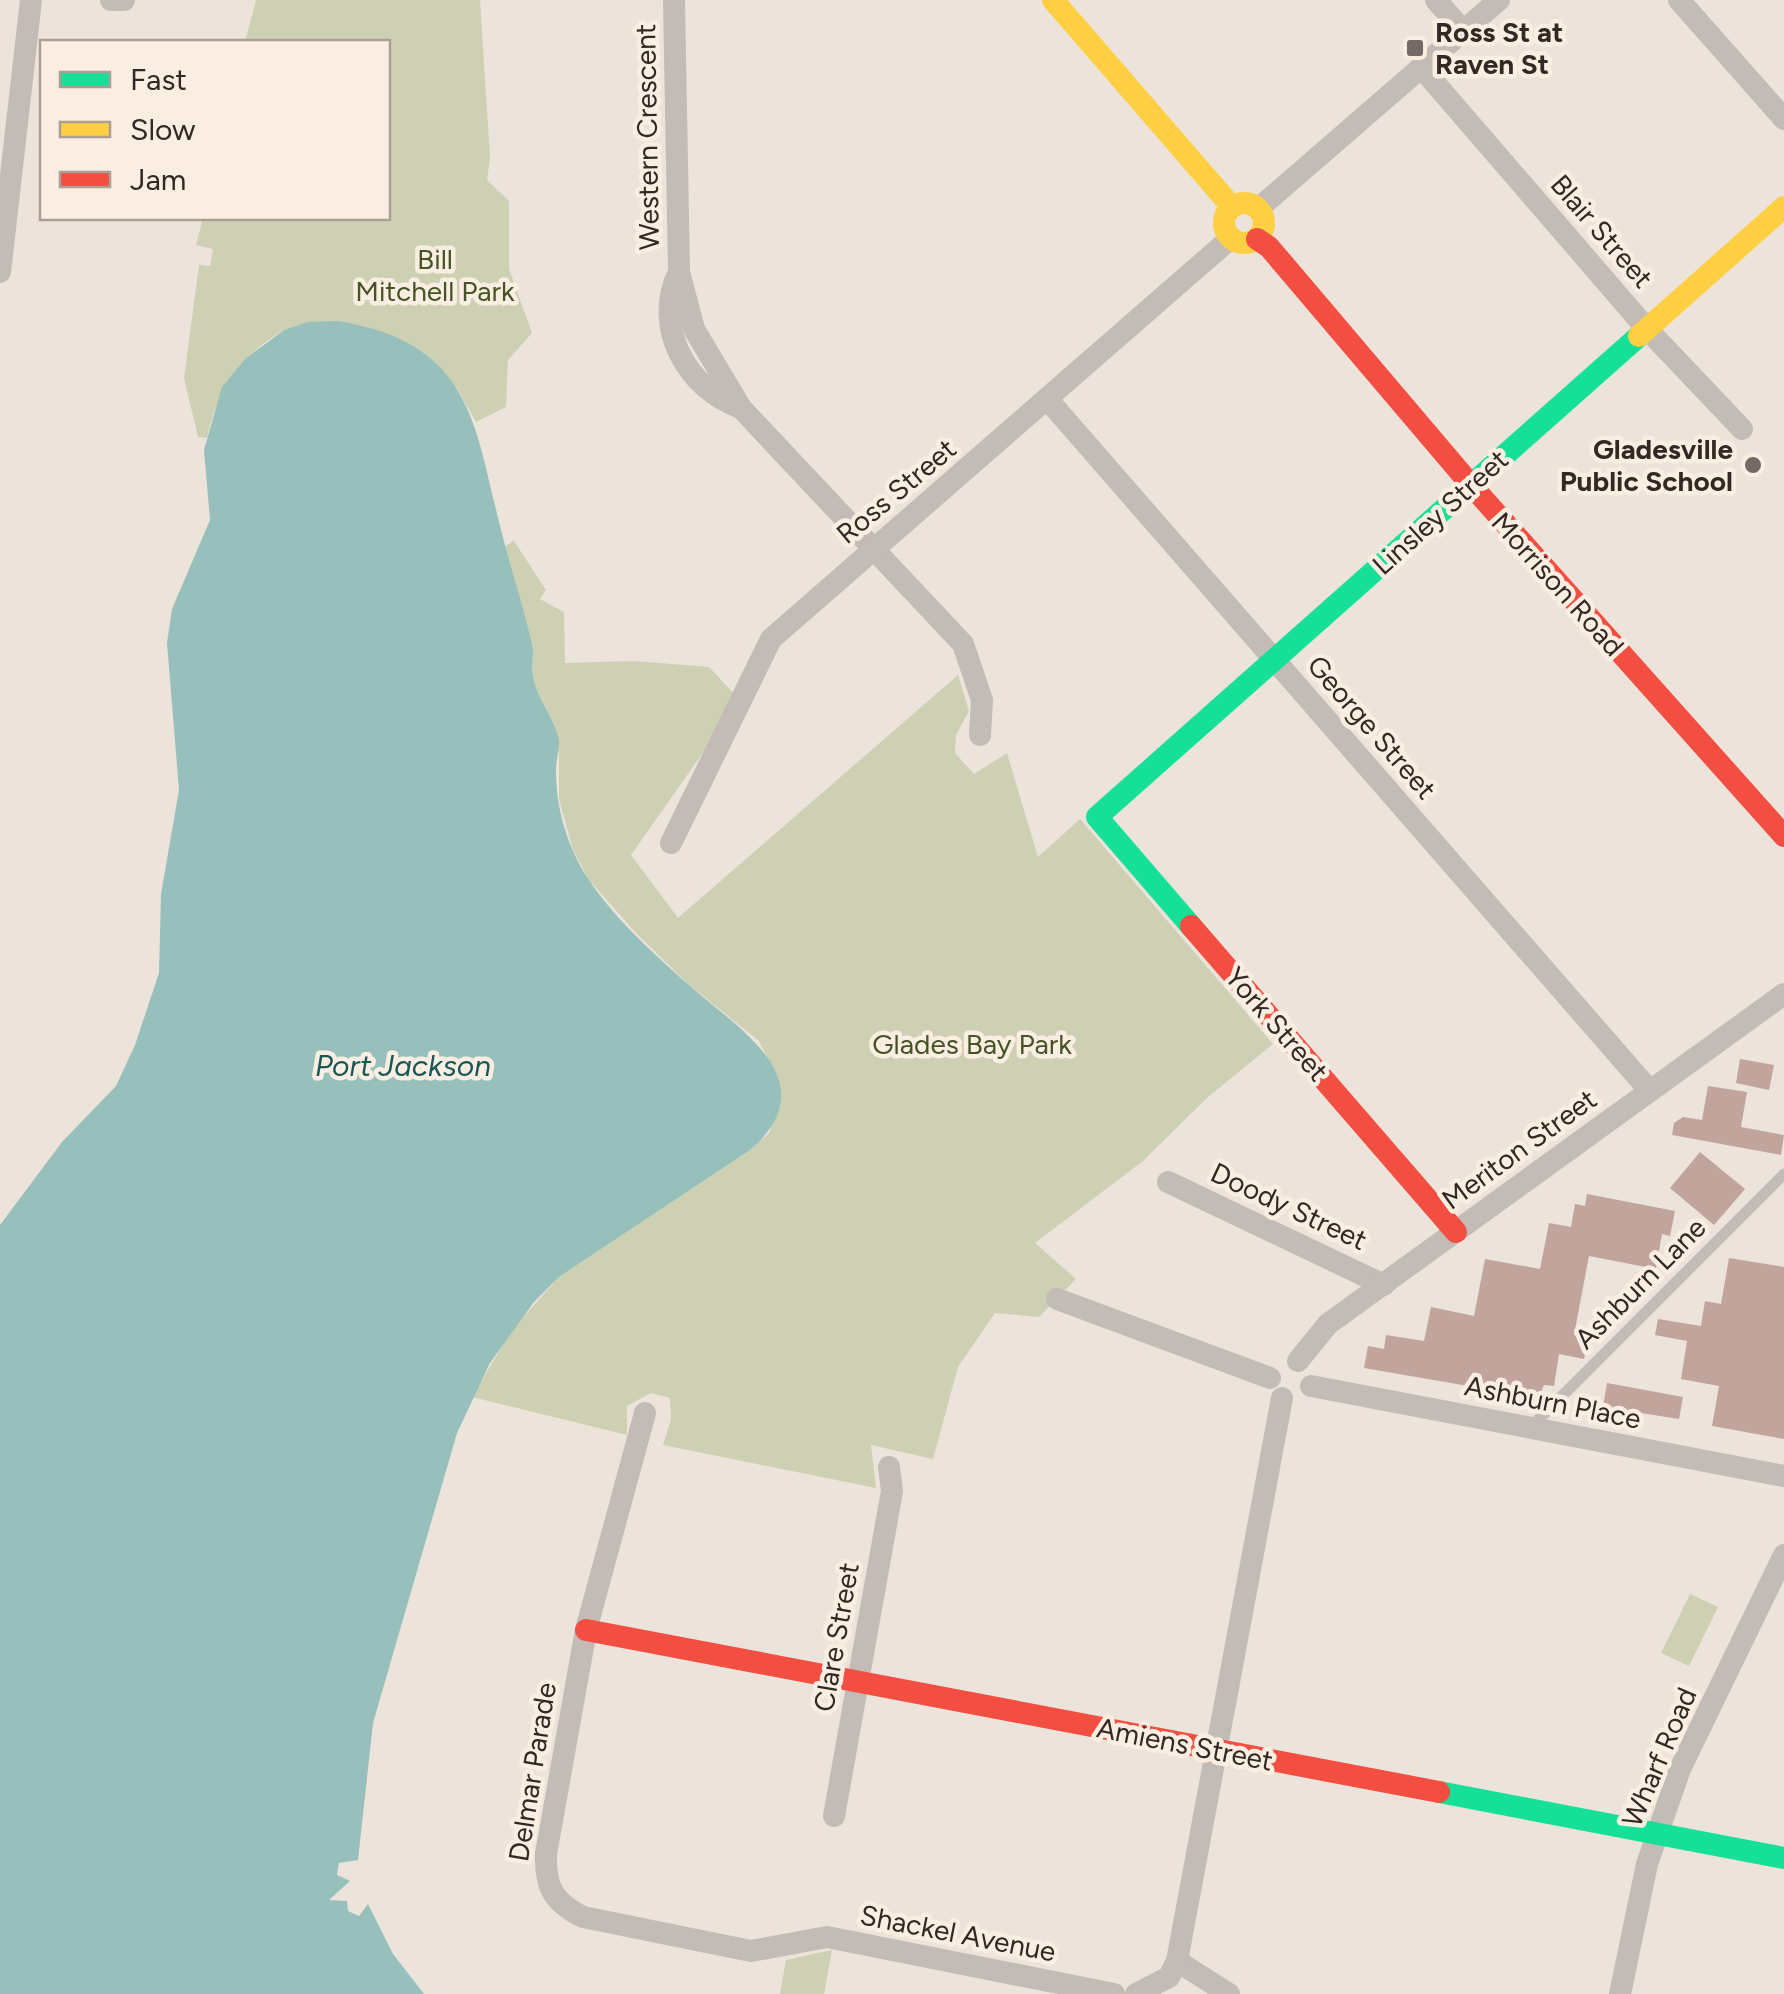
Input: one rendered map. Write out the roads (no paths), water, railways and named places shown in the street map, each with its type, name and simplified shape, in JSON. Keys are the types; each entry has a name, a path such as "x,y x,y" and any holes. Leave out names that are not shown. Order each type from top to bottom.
{"street":[{"path":"0,272 31,0"},
{"path":"111,0 124,0"},
{"name":"Western Crescent","path":"674,0 679,272 694,330 741,408 963,644 982,700 980,735"},
{"path":"1053,0 1232,207"},
{"path":"1436,0 1463,30"},
{"path":"1259,208 1499,0"},
{"path":"1678,0 1784,119"},
{"name":"Blair Street","path":"1421,67 1647,329 1742,429"},
{"path":"1248,203 1259,208 1264,222 1257,239 1244,243 1231,238 1224,220 1232,207 1248,203"},
{"name":"Linsley Street","path":"1097,816 1784,207"},
{"name":"Ross Street","path":"670,843 771,638 1231,238"},
{"name":"Morrison Road","path":"1257,239 1270,247 1470,486 1784,836"},
{"name":"George Street","path":"1048,401 1650,1092"},
{"name":"York Street","path":"1097,816 1456,1232"},
{"name":"Meriton Street","path":"1298,1362 1328,1324 1784,994"},
{"name":"Doody Street","path":"1168,1182 1384,1285"},
{"path":"1058,1299 1276,1388 1311,1386 1309,1368 1298,1362 1288,1363 1276,1388 1173,1969 1136,1994"},
{"name":"Ashburn Place","path":"1311,1386 1784,1476"},
{"name":"Delmar Parade","path":"646,1413 586,1630 546,1854 551,1894 562,1907 583,1918 751,1951 792,1946"},
{"name":"Clare Street","path":"834,1816 892,1491 890,1467"},
{"name":"Wharf Road","path":"1620,1994 1657,1834 1680,1769 1784,1555"},
{"name":"Amiens Street","path":"586,1630 1784,1858"},
{"name":"Shackel Avenue","path":"792,1946 827,1937 1114,1994"},
{"path":"1173,1969 1229,1994"}],"lane":[{"name":"Ashburn Lane","path":"1530,1428 1784,1174"}],"water":[{"name":"Port Jackson","path":"338,321 384,333 419,350 445,372 463,399 486,466 530,635 534,681 557,734 558,800 575,855 599,894 623,922 768,1058 779,1079 781,1101 772,1125 750,1150 559,1277 534,1302 490,1363 457,1433 373,1723 358,1860 339,1863 337,1875 350,1881 329,1900 347,1901 348,1911 359,1916 368,1904 393,1954 424,1994 0,1994 0,1225 62,1142 116,1086 135,1045 159,973 161,894 179,790 167,643 172,609 210,520 204,450 222,387 245,359 284,330 308,322"}],"place":[{"name":"Ross St at Raven St","path":"1415,48"},
{"name":"Gladesville Public School","path":"1753,465"}],"park label":[{"name":"Bill Mitchell Park","path":"435,275"},
{"name":"Glades Bay Park","path":"972,1044"}]}
